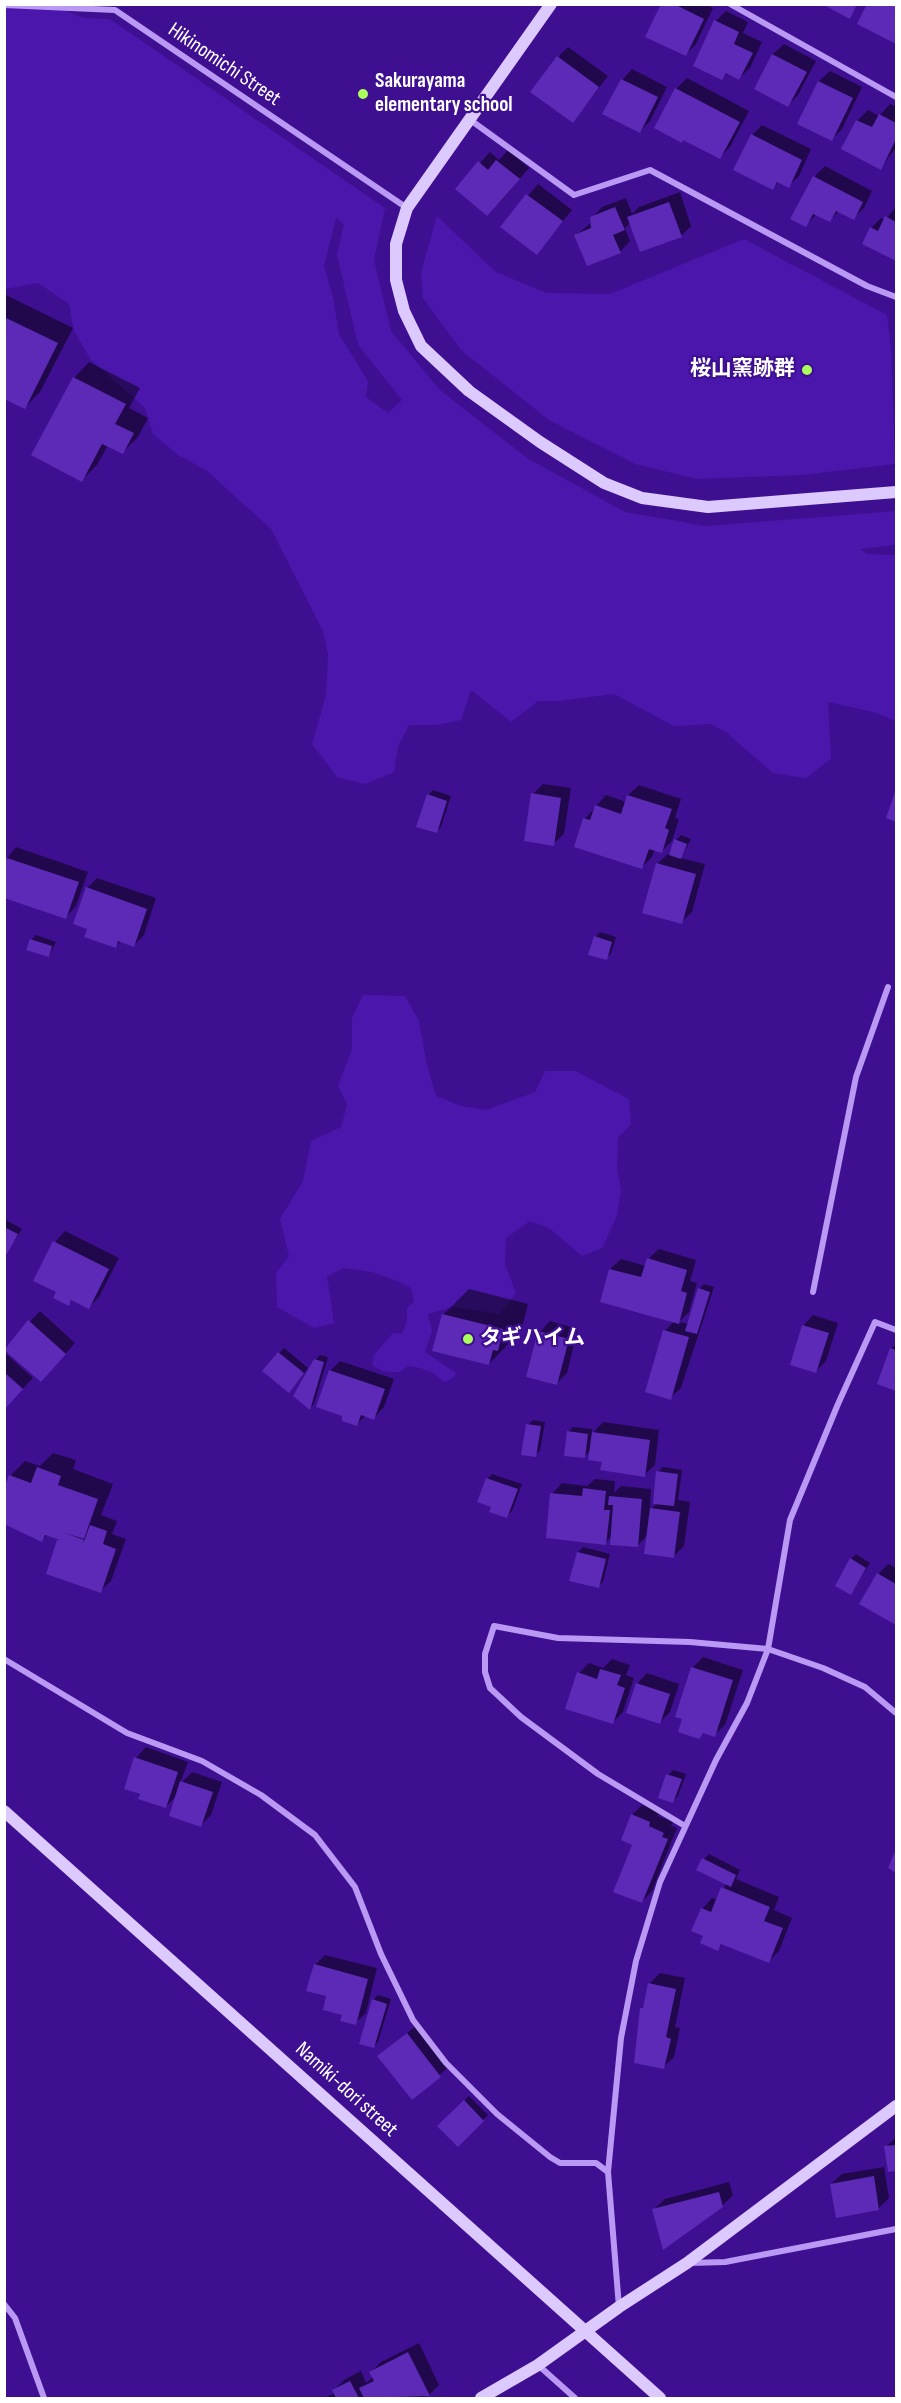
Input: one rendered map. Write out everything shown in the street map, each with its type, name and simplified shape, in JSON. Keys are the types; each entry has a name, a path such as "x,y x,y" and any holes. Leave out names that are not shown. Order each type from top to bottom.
{"street":[{"path":"551,4 407,208 396,244 396,280 404,311 421,346 469,392 604,483 642,498 708,507 897,492"},
{"path":"730,4 897,97"},
{"name":"Hikinomichi Street","path":"4,5 115,10 407,208"},
{"path":"469,119 574,195 650,170 867,286 897,297"},
{"path":"813,1292 856,1077 888,987"},
{"path":"619,2307 608,2172 621,2038 636,1961 660,1882 716,1760 747,1703 768,1648 790,1520 875,1322 897,1330"},
{"path":"686,1826 598,1774 521,1717 490,1688 485,1672 485,1654 494,1626 558,1638 690,1642 768,1648 823,1668 865,1688 897,1713"},
{"path":"4,1659 127,1732 202,1761 261,1795 315,1836 355,1887 381,1954 414,2020 446,2063 497,2114 550,2157 560,2163 596,2163 608,2172"},
{"name":"Namiki-dori street","path":"4,1811 660,2398"},
{"path":"481,2398 538,2365 619,2307 687,2263 897,2106"},
{"path":"687,2263 725,2262 897,2229"},
{"path":"4,2304 15,2318 44,2398"},
{"path":"538,2365 575,2398"}],"shaded area":[{"path":"5,5 53,5 83,18 110,19 385,208 374,260 391,331 440,390 527,458 625,512 706,526 896,511 896,545 860,549 867,554 896,555 896,721 873,712 828,702 831,759 806,778 773,773 727,733 711,724 674,726 614,694 559,701 538,701 511,722 471,690 461,720 437,725 409,725 398,747 394,772 365,784 337,777 312,744 326,695 328,655 323,631 271,529 206,470 178,455 153,434 145,408 91,360 74,331 69,304 38,283 5,289","holes":["336,218 344,224 337,255 358,345 402,400 388,413 366,397 368,381 339,334 333,297 324,266"]},
{"path":"437,216 496,272 547,293 610,294 744,239 887,315 891,348 895,464 802,475 697,479 635,464 549,420 461,350 423,298 421,272"},
{"path":"363,995 405,996 419,1021 427,1065 436,1096 461,1106 486,1110 535,1092 545,1071 575,1071 629,1099 631,1124 618,1138 617,1168 621,1190 617,1216 602,1248 582,1256 549,1228 530,1221 506,1238 505,1264 516,1293 500,1314 453,1307 428,1314 432,1331 425,1352 456,1373 453,1378 444,1382 433,1373 420,1368 408,1366 400,1372 392,1372 382,1371 372,1365 374,1355 393,1333 402,1334 407,1321 407,1308 414,1302 411,1288 399,1282 372,1272 344,1268 327,1276 334,1323 314,1328 277,1307 276,1273 289,1256 280,1219 303,1181 311,1141 341,1127 347,1104 338,1086 352,1049 352,1018"}],"building":[{"path":"661,4 674,4 704,19 686,56 645,37"},
{"path":"822,4 857,4 850,19"},
{"path":"867,4 896,4 896,44 857,24"},
{"path":"714,20 739,32 734,44 753,53 739,80 726,73 722,80 693,66"},
{"path":"772,54 807,72 788,107 754,89"},
{"path":"557,56 599,87 573,123 530,92"},
{"path":"621,79 658,97 640,133 602,114"},
{"path":"818,81 853,98 832,141 797,124"},
{"path":"675,88 740,122 720,159 654,128"},
{"path":"879,114 896,123 896,139 881,170 841,149 856,120 872,127"},
{"path":"751,134 802,160 789,188 777,182 773,190 733,170"},
{"path":"496,160 520,179 487,216 455,189 478,161 488,170"},
{"path":"813,176 863,202 854,220 836,211 830,222 813,214 806,227 790,219"},
{"path":"526,194 563,221 537,255 500,227"},
{"path":"669,202 682,237 640,252 627,217"},
{"path":"615,207 625,230 613,235 621,253 587,266 574,235 591,228 590,217"},
{"path":"885,216 896,222 896,261 862,244 870,227 878,231"},
{"path":"4,317 58,343 25,409 4,399"},
{"path":"73,377 126,404 115,424 134,433 123,454 102,444 82,482 31,455"},
{"path":"896,789 896,822 886,818"},
{"path":"531,793 561,798 554,846 524,841"},
{"path":"427,794 447,801 437,833 416,827"},
{"path":"627,795 672,809 665,828 669,830 662,853 649,849 642,869 574,847 583,818 590,820 595,805 621,814"},
{"path":"674,839 687,844 681,859 669,855"},
{"path":"4,857 79,882 66,919 4,898"},
{"path":"656,863 696,874 682,924 642,913"},
{"path":"86,887 147,909 134,947 118,941 116,948 84,937 87,929 73,924"},
{"path":"594,936 612,942 607,960 588,955"},
{"path":"30,939 52,946 49,957 26,950"},
{"path":"4,1227 18,1234 7,1254 4,1253"},
{"path":"53,1241 109,1269 89,1309 71,1300 69,1306 53,1298 56,1292 33,1281"},
{"path":"647,1258 687,1270 681,1291 687,1293 679,1324 600,1302 609,1269 641,1277"},
{"path":"698,1288 710,1292 697,1334 685,1331"},
{"name":"タギハイム","path":"442,1314 503,1329 498,1351 493,1350 489,1365 432,1351"},
{"path":"28,1320 66,1354 41,1382 4,1350"},
{"path":"802,1325 829,1333 816,1373 790,1365"},
{"path":"663,1330 689,1337 671,1400 645,1392"},
{"path":"538,1331 569,1339 557,1385 526,1377"},
{"path":"890,1348 896,1350 896,1391 877,1384"},
{"path":"278,1352 304,1373 289,1393 262,1371"},
{"path":"314,1359 324,1362 310,1410 293,1396"},
{"path":"329,1370 385,1389 374,1420 361,1415 357,1426 342,1421 342,1416 316,1407"},
{"path":"4,1372 23,1389 4,1410"},
{"path":"526,1424 541,1426 536,1457 521,1455"},
{"path":"567,1431 588,1434 585,1458 564,1456"},
{"path":"592,1432 650,1440 645,1477 600,1470 602,1462 588,1460"},
{"path":"37,1467 61,1476 58,1485 98,1499 84,1539 62,1532 84,1540 83,1544 90,1525 107,1531 103,1544 116,1549 101,1593 46,1574 57,1540 60,1540 45,1535 42,1542 4,1524 4,1488 9,1475 31,1483"},
{"path":"656,1471 678,1474 674,1506 653,1504"},
{"path":"486,1478 518,1489 507,1518 489,1512 491,1507 477,1502"},
{"path":"583,1488 606,1491 604,1510 610,1510 606,1545 546,1538 550,1493 582,1496"},
{"path":"609,1496 642,1499 638,1547 610,1545 613,1505 608,1505"},
{"path":"650,1508 680,1512 674,1558 644,1554"},
{"path":"577,1552 606,1559 599,1588 569,1581"},
{"path":"850,1558 866,1568 851,1595 835,1586"},
{"path":"877,1573 896,1584 896,1625 859,1604"},
{"path":"691,1667 733,1680 715,1737 703,1733 699,1739 678,1732 682,1719 675,1717"},
{"path":"600,1669 621,1675 617,1685 625,1688 613,1724 565,1709 577,1672 597,1679"},
{"path":"636,1683 670,1694 660,1724 626,1713"},
{"path":"134,1757 178,1772 166,1808 138,1799 140,1794 124,1789"},
{"path":"666,1774 682,1779 673,1803 658,1798"},
{"path":"180,1781 213,1792 201,1827 169,1816"},
{"path":"631,1814 650,1822 649,1826 664,1833 662,1837 668,1839 642,1903 613,1892 632,1845 621,1840"},
{"path":"896,1849 896,1873 888,1868"},
{"path":"702,1858 736,1875 731,1887 696,1870"},
{"path":"721,1887 770,1907 764,1921 783,1928 769,1963 721,1944 718,1951 700,1943 703,1936 691,1931 701,1908 711,1912"},
{"path":"314,1964 368,1979 356,2025 340,2021 342,2015 323,2010 326,1996 306,1991"},
{"path":"648,1983 676,1989 666,2037 671,2039 664,2069 634,2063 640,2008 643,2008"},
{"path":"372,1999 387,2004 374,2048 359,2044"},
{"path":"407,2033 441,2077 412,2100 377,2056"},
{"path":"464,2100 484,2121 458,2147 437,2126"},
{"path":"896,2145 896,2171 888,2172 884,2146"},
{"path":"874,2176 879,2210 836,2218 830,2184"},
{"path":"719,2192 723,2207 663,2250 652,2209"},
{"path":"408,2352 430,2396 364,2398 359,2388 374,2381 369,2372"},
{"path":"350,2381 359,2398 336,2398 332,2390"}],"place":[{"name":"Sakurayama elementary school","path":"363,94"},
{"name":"桜山窯跡群","path":"807,370"},
{"name":"タギハイム","path":"468,1339"}]}
